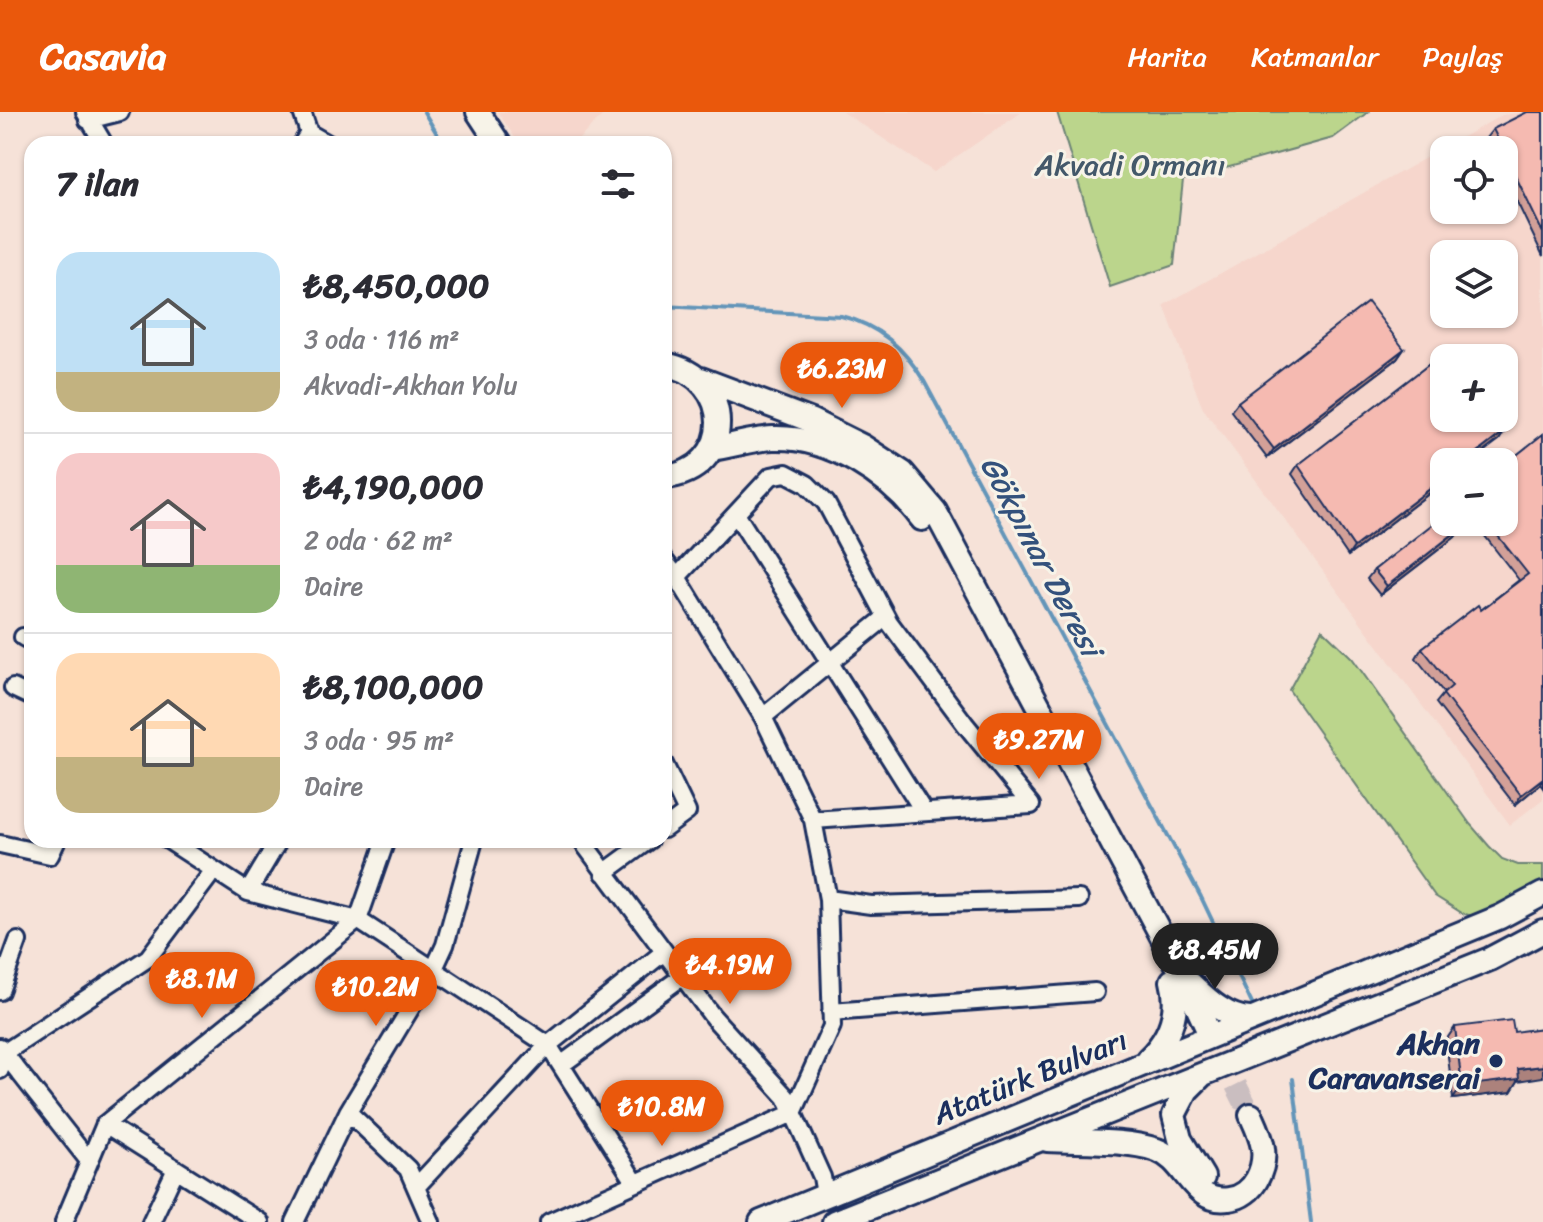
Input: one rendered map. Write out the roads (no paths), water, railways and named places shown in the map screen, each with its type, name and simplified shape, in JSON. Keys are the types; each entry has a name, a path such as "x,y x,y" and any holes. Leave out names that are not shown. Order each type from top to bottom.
{"main road":[{"path":"463,112 478,136"},
{"path":"478,112 494,136"},
{"path":"672,366 812,421 862,446 903,473 935,511 1178,979 1200,1029"},
{"path":"672,476 685,473 700,463 711,449 718,432 719,414 713,395 701,379"},
{"path":"711,449 773,438 815,442 870,469 911,504 947,559 1178,979 1226,1013 1240,1019 1250,1019"},
{"name":"Atatürk Bulvarı","path":"761,1222 1500,917 1543,894"},
{"name":"Atatürk Bulvarı","path":"834,1222 1490,959 1543,931"},
{"path":"1144,1063 1156,1051 1172,1024 1178,979"},
{"path":"1037,1140 1157,1150 1170,1157 1203,1195 1218,1201 1236,1198 1253,1188 1262,1170 1265,1154 1246,1117 1253,1151 1244,1178 1231,1186 1222,1188 1213,1185 1190,1159 1180,1139 1174,1115 1187,1090 1203,1074"}],"street":[{"path":"99,136 87,116 120,112"},
{"path":"302,112 306,136"},
{"path":"677,577 771,476 786,473 807,484 826,503 886,617 965,724 1031,805 813,820"},
{"path":"736,514 924,812"},
{"path":"549,1222 793,1113 832,1026 828,899 813,820 763,717 672,570"},
{"path":"763,717 886,617"},
{"path":"13,688 24,693"},
{"path":"672,781 687,812 672,823"},
{"path":"0,844 50,855 53,848"},
{"path":"180,848 248,892 358,920 548,1045 635,1182"},
{"path":"248,892 274,848"},
{"path":"64,1222 105,1124 358,920 383,848"},
{"path":"295,1222 348,1112 433,971 445,945 472,848"},
{"path":"587,848 713,1017 786,1097 822,1177 825,1194"},
{"path":"604,873 638,848"},
{"path":"89,1161 1,1056 148,958 214,870"},
{"path":"828,899 871,905 1079,899"},
{"path":"0,991 18,941"},
{"path":"416,1187 548,1045 664,952"},
{"path":"561,1065 683,976"},
{"path":"831,1012 1095,992"},
{"path":"348,1112 408,1169 431,1222"},
{"path":"105,1124 260,1222"},
{"path":"151,1222 176,1169"}],"waterway":[{"name":"Gökpınar Deresi","path":"424,112 438,136"},
{"name":"Gökpınar Deresi","path":"672,306 841,316 879,332 908,358 924,381 1201,897 1253,1006"},
{"name":"Gökpınar Deresi","path":"1293,1079 1311,1222"}],"tunnel":[{"path":"1206,1026 1251,1115"}],"place":[{"name":"Akhan Caravanserai","path":"1496,1061"}],"park label":[{"name":"Akvadi Ormanı","path":"1130,165"}]}
